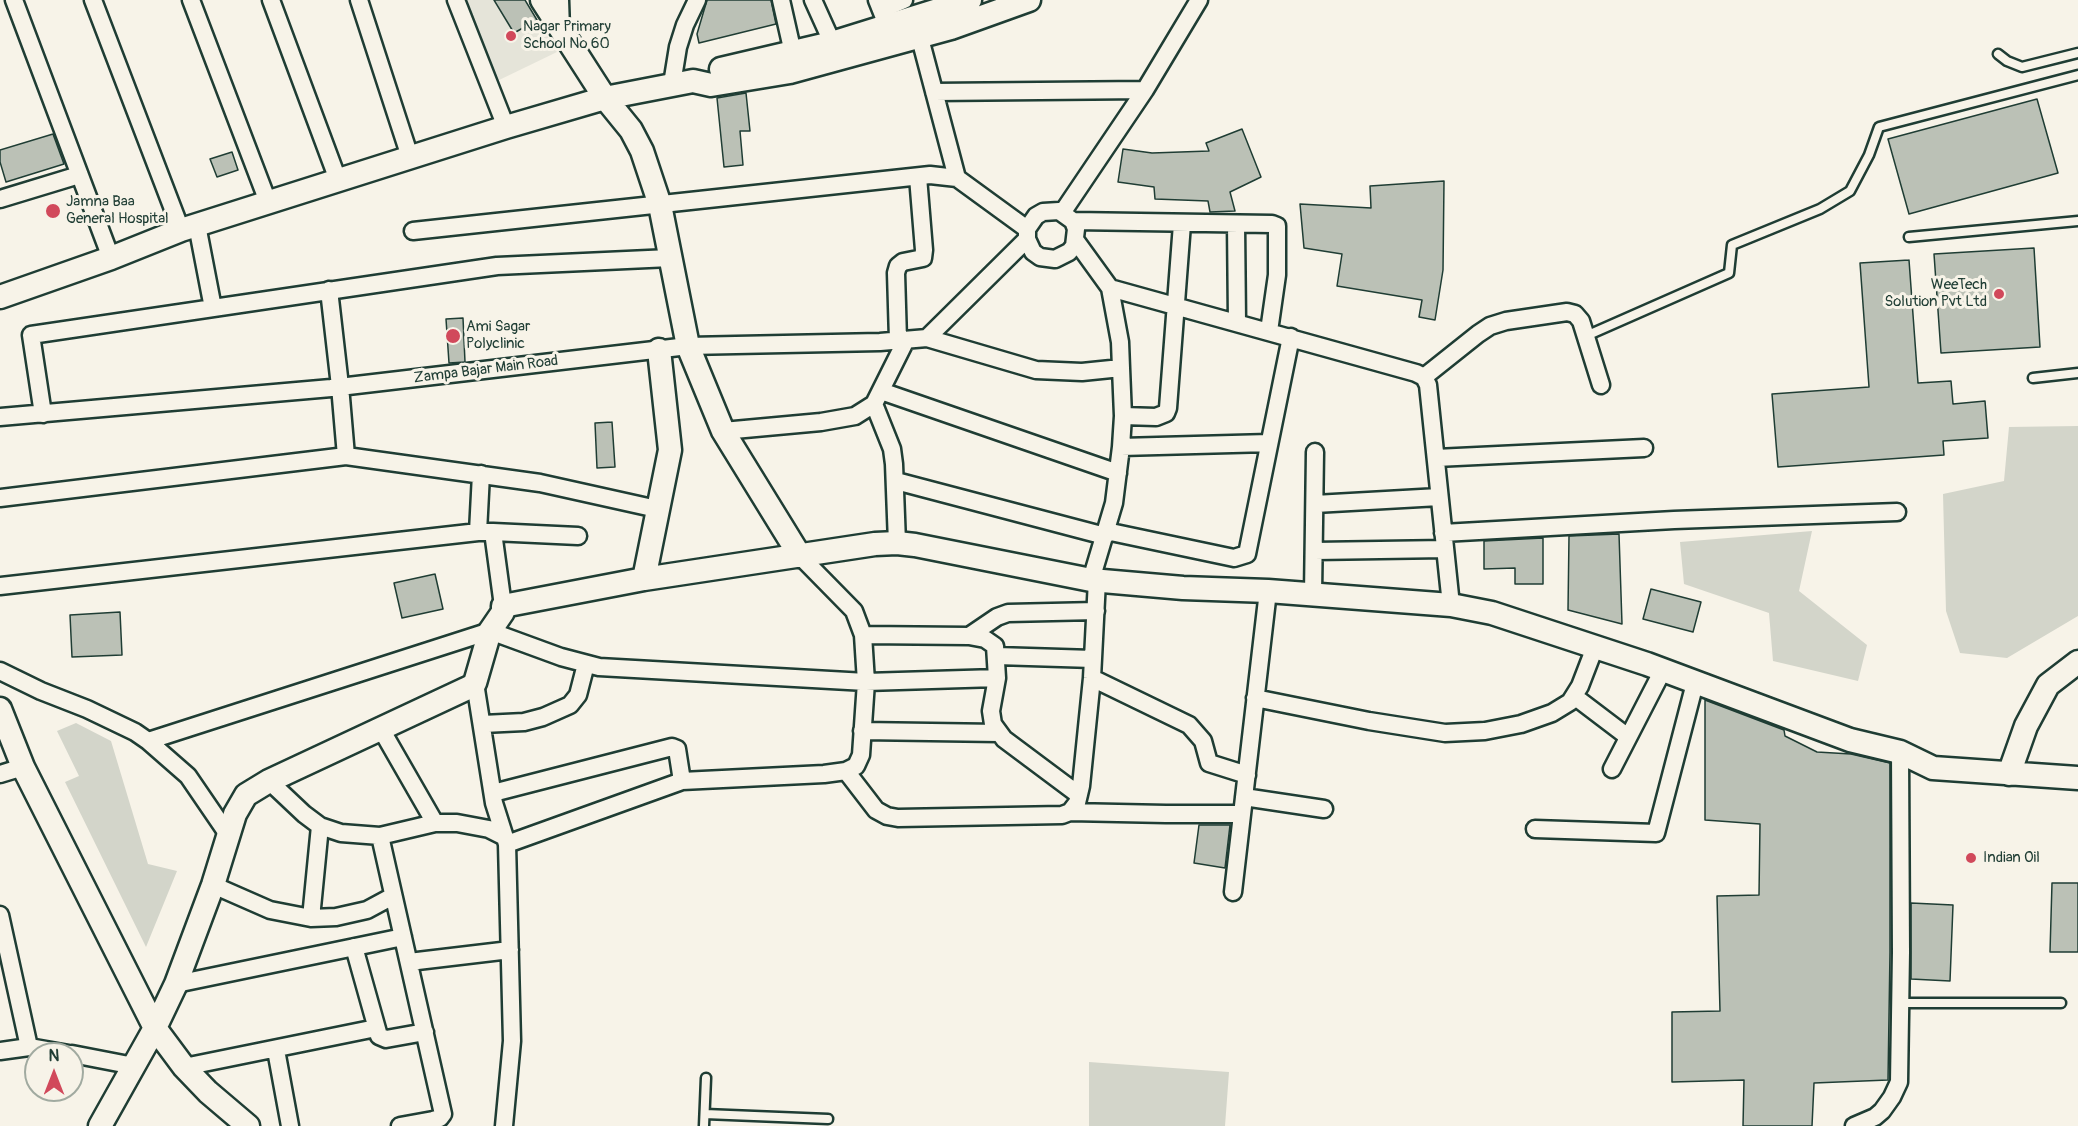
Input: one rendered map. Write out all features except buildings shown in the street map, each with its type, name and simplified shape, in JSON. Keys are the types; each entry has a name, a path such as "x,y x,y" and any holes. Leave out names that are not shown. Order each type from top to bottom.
{"street":[{"path":"14,0 111,258"},
{"path":"93,0 189,228 213,308"},
{"path":"191,0 268,202"},
{"path":"271,0 338,180"},
{"path":"359,0 410,157"},
{"path":"456,0 506,127"},
{"path":"506,840 682,781 846,771 856,766 861,755 866,682 863,635 854,611 800,556 723,431 688,346 660,205 642,151 631,130 605,98 542,0"},
{"path":"560,0 561,31"},
{"path":"781,0 793,53"},
{"path":"813,0 836,51"},
{"path":"885,20 912,18 970,0"},
{"path":"682,83 711,85 790,72 836,51 885,20 912,18 973,21 1029,0"},
{"path":"1068,217 1199,0"},
{"path":"682,83 678,47 694,2"},
{"path":"912,18 957,178"},
{"path":"0,297 189,228 506,127 605,98 682,83 708,72 793,53 836,51"},
{"path":"934,92 1145,90"},
{"path":"0,199 79,175"},
{"path":"413,231 930,175 957,178 1027,234 1033,252 1047,259 1063,257 1076,241 1076,229 1068,217"},
{"path":"723,431 821,422 855,416 878,397 902,340 896,273 898,266 903,262 923,258 918,177"},
{"path":"1121,368 1082,372 1036,370 927,338 1027,234 1036,216 1051,210 1068,217 1182,224 1272,224 1277,226 1277,275 1269,331"},
{"path":"1123,416 1156,417 1166,413 1182,224"},
{"path":"1236,224 1237,322"},
{"path":"1070,812 1077,803 1079,795 1094,659 1096,611 1094,580 1114,503 1123,416 1120,342 1110,288 1076,241"},
{"path":"43,414 31,335 497,266 670,258"},
{"path":"1110,288 1291,337 1424,377 1428,386 1451,604"},
{"path":"329,290 346,456"},
{"path":"1424,377 1490,326 1506,321 1567,312 1575,314 1581,321 1601,385"},
{"path":"896,481 1105,533 1234,558 1241,557 1246,554 1249,547 1291,337"},
{"name":"Zampa Bajar Main Road","path":"0,417 340,387 688,346 927,338"},
{"path":"644,579 670,450 659,350"},
{"path":"878,397 1118,473"},
{"path":"878,397 892,449 896,481 897,543"},
{"path":"1121,447 1269,443"},
{"path":"1436,458 1644,448"},
{"path":"1314,594 1315,452"},
{"path":"0,498 346,456 540,483 657,509"},
{"path":"481,474 485,532 503,606 503,612 490,631 475,683 493,793 506,840 512,1041 504,1126"},
{"path":"1315,504 1439,497"},
{"path":"1315,551 1674,520 1897,512"},
{"path":"0,586 485,532 579,536"},
{"path":"503,606 644,579 875,544 897,543 1094,580 1183,588 1268,591 1451,604 1492,613 1663,670 1850,740 1900,752 1933,768 2078,778"},
{"path":"1233,891 1268,591"},
{"path":"969,636 997,616 1008,613 1096,611"},
{"path":"148,741 490,631 561,657 610,668 866,682 997,678"},
{"path":"863,635 969,636 985,639 995,646 997,678 991,711 993,724 1004,739 1079,795"},
{"path":"1255,698 1369,721 1445,733 1485,731 1521,724 1552,713 1570,702 1595,647"},
{"path":"997,656 1094,659"},
{"path":"2009,774 2026,726 2048,685 2078,663"},
{"path":"483,724 524,722 543,717 570,705 578,695 586,664"},
{"path":"1612,769 1663,670"},
{"path":"0,671 41,691 87,709 135,732 148,741 188,777 229,836"},
{"path":"1092,678 1189,725 1203,741 1209,763 1246,775"},
{"path":"100,1126 155,1028 176,984 213,885 235,814 246,795 269,780 475,683"},
{"path":"1535,829 1656,833 1695,683"},
{"path":"1574,696 1628,737"},
{"path":"0,709 23,767 155,1028 184,1067 208,1092 248,1126"},
{"path":"381,729 435,823"},
{"path":"862,731 999,733"},
{"path":"493,793 672,747 677,749 682,781"},
{"path":"1854,1126 1875,1117 1882,1111 1892,1098 1899,1083 1900,752"},
{"path":"0,774 23,767"},
{"path":"846,771 876,810 887,816 898,818 1062,815 1070,812 1166,814 1243,806 1324,809"},
{"path":"269,780 304,814 320,826 341,833 380,836 435,823 489,829 506,840"},
{"path":"311,918 320,826"},
{"path":"380,836 443,1114 440,1118 433,1120 400,1126"},
{"path":"213,885 270,910 311,918 336,917 367,910 393,896"},
{"path":"0,915 8,988 27,1042"},
{"path":"176,984 403,937"},
{"path":"354,947 379,1036 386,1040 425,1032"},
{"path":"409,962 510,950"},
{"path":"184,1067 376,1028"},
{"path":"0,1052 24,1048"},
{"path":"276,1050 290,1126"},
{"path":"84,1056 134,1066"}],"lane":[{"path":"1998,54 2007,61 2022,67 2078,52"},
{"path":"1586,336 1729,273 1732,245 1820,209 1850,191 1869,155 1879,126 2078,75"},
{"path":"1909,237 2078,221"},
{"path":"2033,378 2078,373"},
{"path":"1900,1002 2061,1003"},
{"path":"704,1126 706,1078"},
{"path":"705,1114 828,1119"}],"shaded area":[{"name":"Nagar Primary School No 60","path":"460,0 525,0 557,52 493,83"},
{"path":"2078,426 2078,616 2007,658 1960,653 1946,611 1943,494 2004,481 2009,427"},
{"path":"1812,531 1799,591 1867,645 1858,681 1773,661 1769,613 1684,584 1680,542"},
{"path":"76,723 111,741 148,864 177,871 146,947 65,782 79,776 57,731"},
{"path":"1089,1062 1229,1072 1225,1126 1089,1126"}],"place":[{"name":"Nagar Primary School No 60","path":"511,36"},
{"name":"Jamna Baa General Hospital","path":"53,211"},
{"name":"WeeTech Solution Pvt Ltd","path":"1999,294"},
{"name":"Ami Sagar Polyclinic","path":"453,336"},
{"name":"Indian Oil","path":"1971,858"}]}
